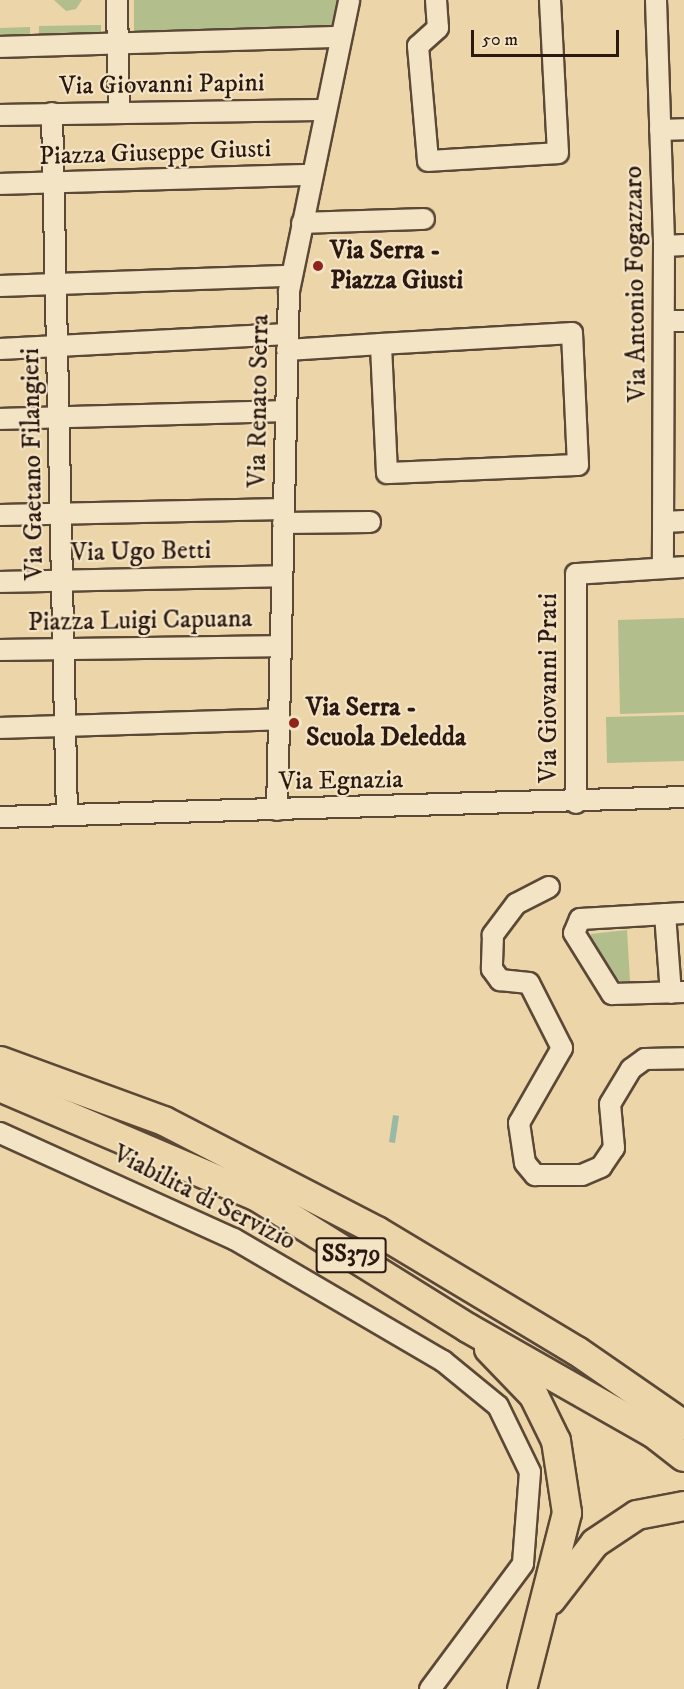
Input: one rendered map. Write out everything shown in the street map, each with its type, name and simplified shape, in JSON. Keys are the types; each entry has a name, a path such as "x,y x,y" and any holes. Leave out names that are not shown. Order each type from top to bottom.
{"highway":[{"name":"SS379","path":"0,1061 164,1121 377,1231 577,1351 684,1425"},
{"name":"SS379","path":"0,1087 256,1196 468,1328 653,1433 684,1457"},
{"path":"468,1328 534,1396 556,1441 567,1513 545,1609 522,1689"},
{"path":"577,1351 684,1412"},
{"path":"545,1609 595,1543 637,1515 684,1506"}],"street":[{"path":"117,0 119,112"},
{"name":"Via Renato Serra","path":"278,810 291,276 324,110 349,0"},
{"path":"436,0 438,28 418,46 428,161 558,153 549,0"},
{"name":"Via Antonio Fogazzaro","path":"656,0 664,246 663,568"},
{"path":"0,47 341,37"},
{"name":"Via Giovanni Papini","path":"0,115 324,110"},
{"name":"Via Gaetano Filangieri","path":"52,113 67,815"},
{"path":"660,130 684,129"},
{"name":"Piazza Giuseppe Giusti","path":"0,184 311,175"},
{"path":"302,223 424,219"},
{"path":"664,246 684,245"},
{"path":"0,286 291,276"},
{"path":"664,321 684,321"},
{"path":"0,349 288,342 381,344 572,333 578,465 387,473 381,344"},
{"path":"0,419 286,411"},
{"path":"0,514 284,516 370,522"},
{"path":"663,522 684,521"},
{"path":"663,568 684,567"},
{"name":"Via Giovanni Prati","path":"576,803 576,574 663,568"},
{"name":"Via Ugo Betti","path":"0,582 282,576"},
{"name":"Piazza Luigi Capuana","path":"0,650 281,646"},
{"path":"0,728 279,719"},
{"name":"Via Egnazia","path":"0,817 576,803 684,797"},
{"path":"549,887 516,904 493,935 492,969 500,980 529,983 562,1048 519,1123 525,1164 535,1175 582,1175 601,1167 614,1148 610,1104 631,1069 645,1059 684,1058"},
{"path":"674,914 677,993 612,994 574,933 580,919 674,914"},
{"name":"Viabilità di Servizio","path":"0,1133 32,1144 234,1239 443,1361 498,1406 531,1472 523,1564 430,1689"}],"shaded area":[{"path":"54,0 82,0 76,9 66,11"},
{"path":"134,0 338,0 330,32 134,36"},
{"path":"101,25 101,35 39,37 39,26"},
{"path":"30,27 30,37 0,38 0,28"},
{"path":"684,618 684,712 620,714 618,620"},
{"path":"684,715 684,761 607,763 606,717"},
{"path":"627,930 630,981 620,981 612,975 590,942 591,934"},
{"path":"393,1115 399,1116 395,1143 389,1142"}],"place":[{"name":"Via Serra - Piazza Giusti","path":"318,266"},
{"name":"Via Serra - Scuola Deledda","path":"294,723"}]}
